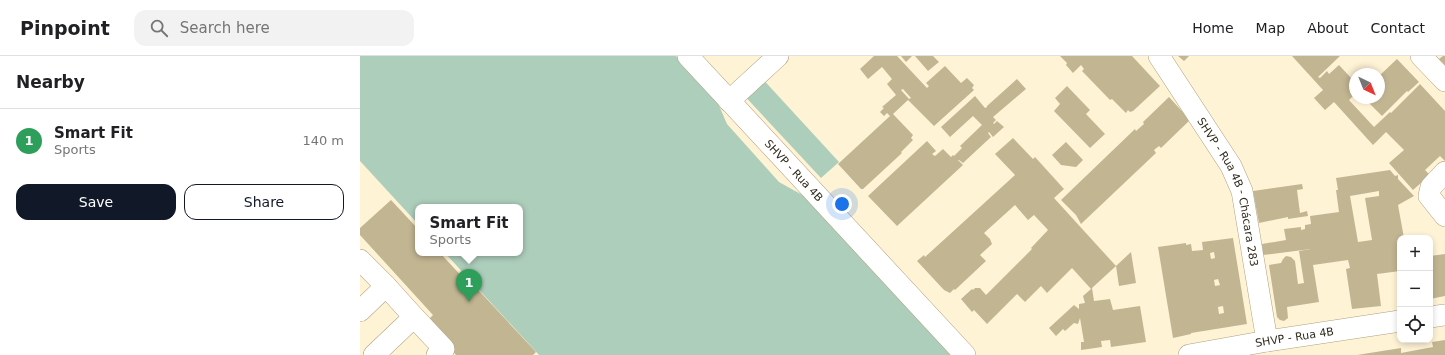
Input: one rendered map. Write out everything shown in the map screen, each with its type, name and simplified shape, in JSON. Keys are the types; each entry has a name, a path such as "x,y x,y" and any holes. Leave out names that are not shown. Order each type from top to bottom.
{"street":[{"name":"SHVP - Rua 4B","path":"688,56 965,355"},
{"path":"729,101 778,56"},
{"name":"SHVP - Rua 4B - Chácara 283","path":"1159,56 1232,166 1242,191 1267,340"},
{"path":"1421,56 1445,81"},
{"path":"1445,172 1431,187 1429,196 1445,216"},
{"path":"360,260 444,348 437,355"},
{"path":"360,311 386,286"},
{"path":"1433,317 1445,315"},
{"path":"374,355 414,317"},
{"name":"SHVP - Rua 4B","path":"1189,355 1267,340 1397,321"}],"green space":[{"path":"360,56 676,56 717,101 727,124 779,182 806,197 955,355 539,355 448,256 523,256 523,204 415,204 415,221 360,161"},
{"path":"758,74 839,162 821,178 740,91"}],"building":[{"path":"874,56 897,56 927,88 929,86 926,83 945,66 961,83 967,78 974,85 972,88 974,90 934,126 908,100 893,114 913,135 911,138 913,140 901,152 902,153 863,189 861,189 838,164 890,116 887,113 884,116 880,112 884,108 882,107 896,95 887,84 892,79 882,67 868,79 860,69","holes":["903,89 911,98 909,99 901,90"]},
{"path":"901,56 912,56 906,62"},
{"path":"915,56 933,56 939,62 928,71"},
{"path":"1060,56 1132,56 1160,86 1133,111 1130,112 1128,110 1126,113 1112,99 1110,100 1082,71 1084,69 1081,65 1073,73 1066,65 1067,63"},
{"path":"1178,56 1189,56 1184,61"},
{"path":"1292,56 1340,56 1318,77 1320,78 1327,71 1329,74 1339,65 1349,76 1349,104 1353,104 1374,127 1390,112 1391,113 1420,84 1445,111 1445,161 1440,156 1425,170 1430,175 1413,190 1389,163 1404,150 1386,132 1373,145 1334,102 1325,110 1314,98 1323,90"},
{"path":"1445,56 1445,65 1439,59"},
{"path":"1397,59 1419,82 1408,92 1407,91 1382,116 1370,104 1385,104 1385,70"},
{"path":"1017,79 1026,89 993,117 996,120 993,123 994,124 997,121 1004,127 993,137 989,132 988,133 991,137 963,163 958,160 963,165 897,226 868,196 927,141 936,151 932,154 935,156 943,149 951,157 953,155 954,156 962,148 960,146 982,125 973,116 950,137 941,127 975,96 985,108"},
{"path":"1067,86 1090,110 1086,114 1105,134 1090,148 1054,111 1060,104 1055,98"},
{"path":"1169,97 1190,120 1161,148 1159,146 1154,150 1156,153 1081,224 1076,215 1061,200 1135,129 1136,131 1144,124 1143,122"},
{"path":"1013,138 1033,159 1035,157 1064,189 1054,198 1116,266 1092,288 1094,301 1110,299 1113,310 1140,306 1146,342 1111,347 1110,340 1101,341 1102,347 1081,350 1081,342 1084,342 1080,318 1078,324 1074,323 1065,331 1063,329 1056,336 1049,328 1074,305 1079,309 1079,304 1085,303 1083,296 1091,289 1072,268 1047,293 1041,286 1025,302 1017,294 987,324 974,310 972,312 961,299 975,288 980,288 986,295 1032,249 1031,248 1048,230 1034,215 1028,220 1015,205 984,233 990,239 992,244 980,255 986,261 950,293 944,290 917,261 924,255 925,257 1015,175 995,154"},
{"path":"1066,142 1083,160 1076,167 1061,165 1052,155"},
{"path":"1390,170 1395,176 1398,175 1398,179 1414,196 1398,205 1403,235 1397,235 1397,271 1377,274 1381,306 1352,309 1346,269 1350,268 1348,260 1313,265 1319,302 1287,307 1288,318 1284,321 1280,320 1277,317 1269,265 1281,263 1286,256 1291,257 1295,261 1298,284 1304,283 1299,251 1311,249 1263,255 1262,244 1286,240 1284,229 1301,227 1301,230 1305,229 1305,225 1311,224 1310,216 1339,212 1336,190 1338,190 1336,178","holes":["1379,191 1379,196 1365,198 1372,240 1358,242 1350,196"]},
{"path":"1302,184 1303,189 1297,190 1300,213 1307,211 1308,216 1288,219 1288,217 1259,223 1253,191"},
{"path":"391,200 415,226 415,256 443,256 468,283 470,281 536,352 533,355 456,355 426,322 433,315 360,235 360,228"},
{"path":"1233,238 1247,324 1191,333 1173,338 1158,247 1186,243 1186,245 1191,244 1192,251 1203,250 1202,242","holes":["1214,252 1215,258 1211,259 1210,253","1218,279 1220,285 1215,286 1214,280","1223,306 1224,313 1219,314 1218,307"]},
{"path":"1131,252 1136,283 1119,286 1116,266"},
{"path":"1445,254 1445,296 1433,298 1433,271 1433,256"},
{"path":"1445,340 1445,355 1357,355 1401,348 1401,353 1433,347 1433,342"}],"place":[{"name":"Smart Fit","path":"469,302"}]}
